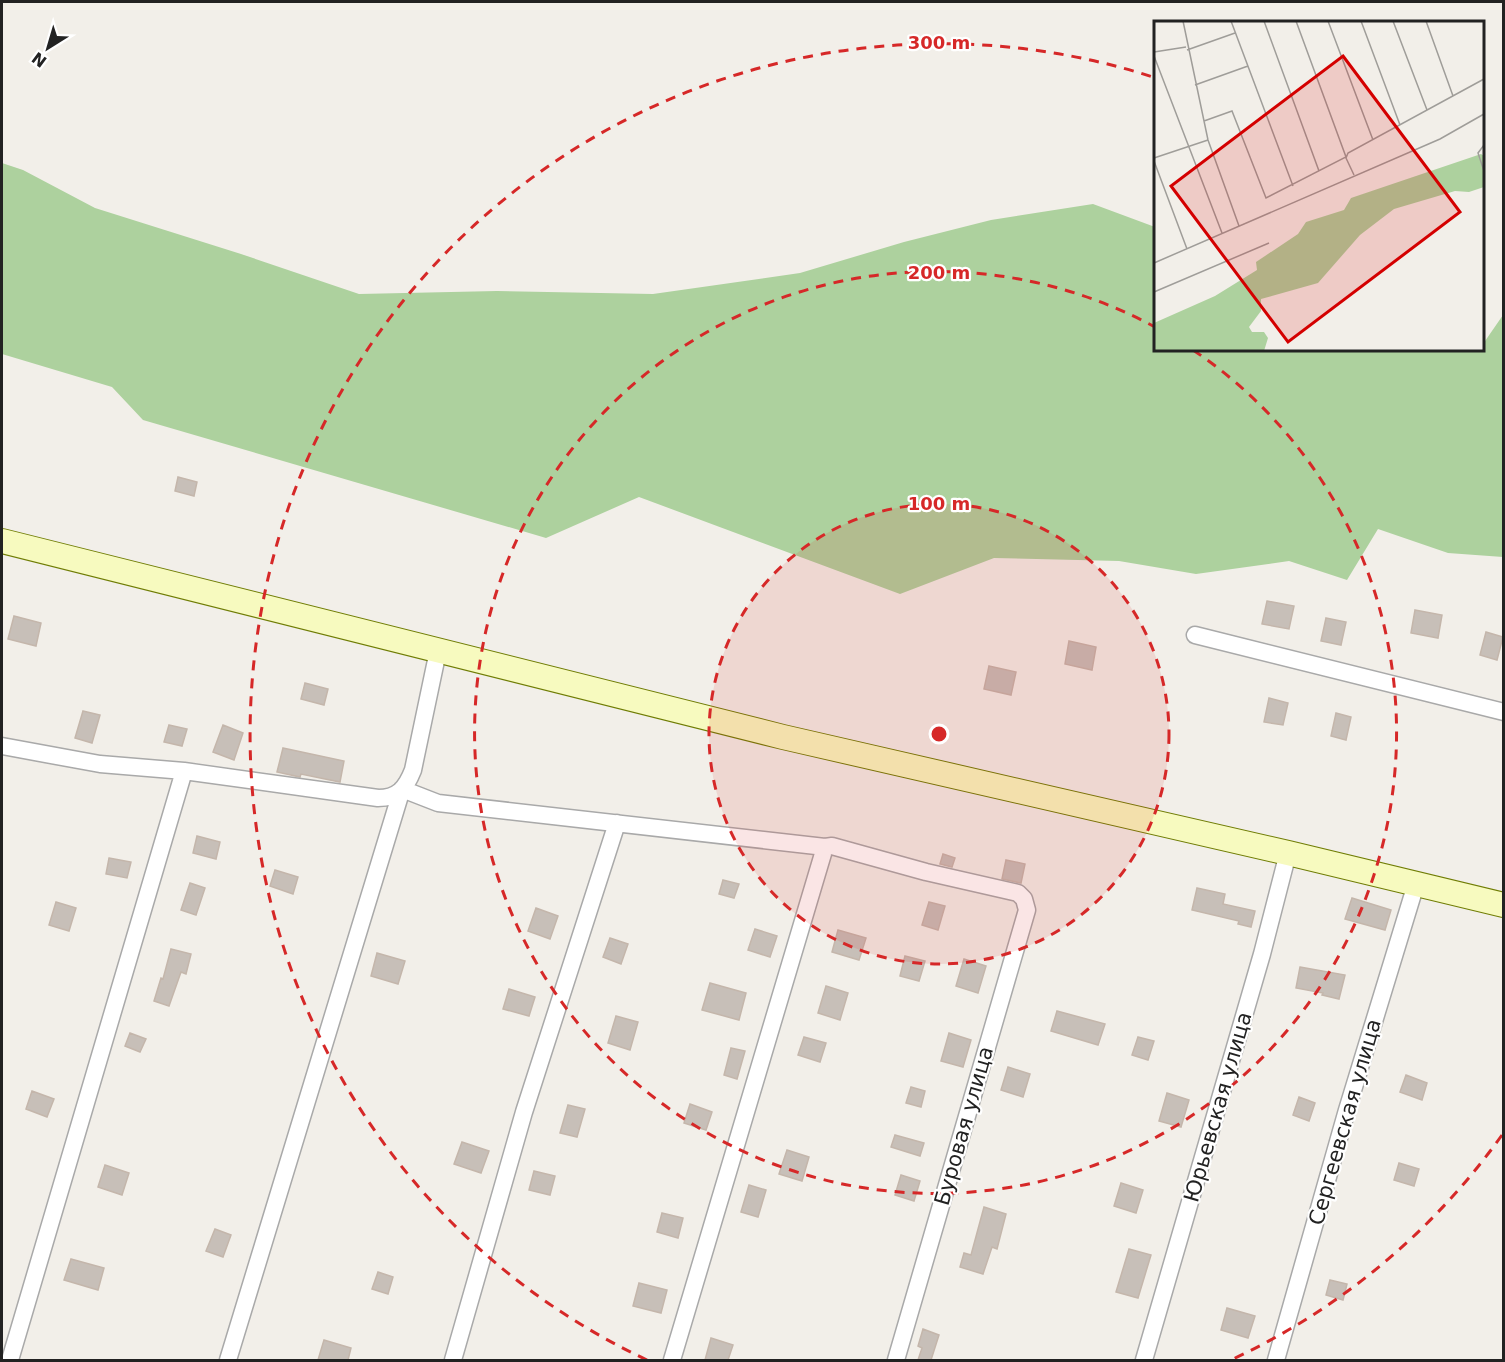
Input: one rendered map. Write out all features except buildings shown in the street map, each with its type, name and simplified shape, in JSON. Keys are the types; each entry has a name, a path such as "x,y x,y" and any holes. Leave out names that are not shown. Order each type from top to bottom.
{"main road":[{"path":"2,541 783,737 1503,904"}],"street":[{"path":"1195,634 1503,712"},
{"path":"2,746 100,764 184,771 390,798 408,783 413,770 438,651"},
{"path":"10,1360 184,771"},
{"path":"402,789 438,803 825,847 672,1360"},
{"path":"228,1360 402,789"},
{"path":"453,1360 524,1112 616,823"},
{"name":"Буровая улица","path":"825,847 832,846 926,872 1018,893 1024,899 1027,910 896,1360"},
{"name":"Юрьевская улица","path":"1144,1360 1262,954 1288,853"},
{"name":"Сергеевская улица","path":"1276,1360 1347,1110 1416,884"}],"green space":[{"path":"2,163 23,170 95,208 359,294 497,291 653,294 800,273 904,242 991,220 1093,204 1154,227 1154,351 1484,351 1484,343 1503,315 1503,557 1448,553 1378,529 1347,580 1289,561 1196,574 1119,561 994,558 900,594 639,497 546,538 143,420 112,387 2,354"}]}
